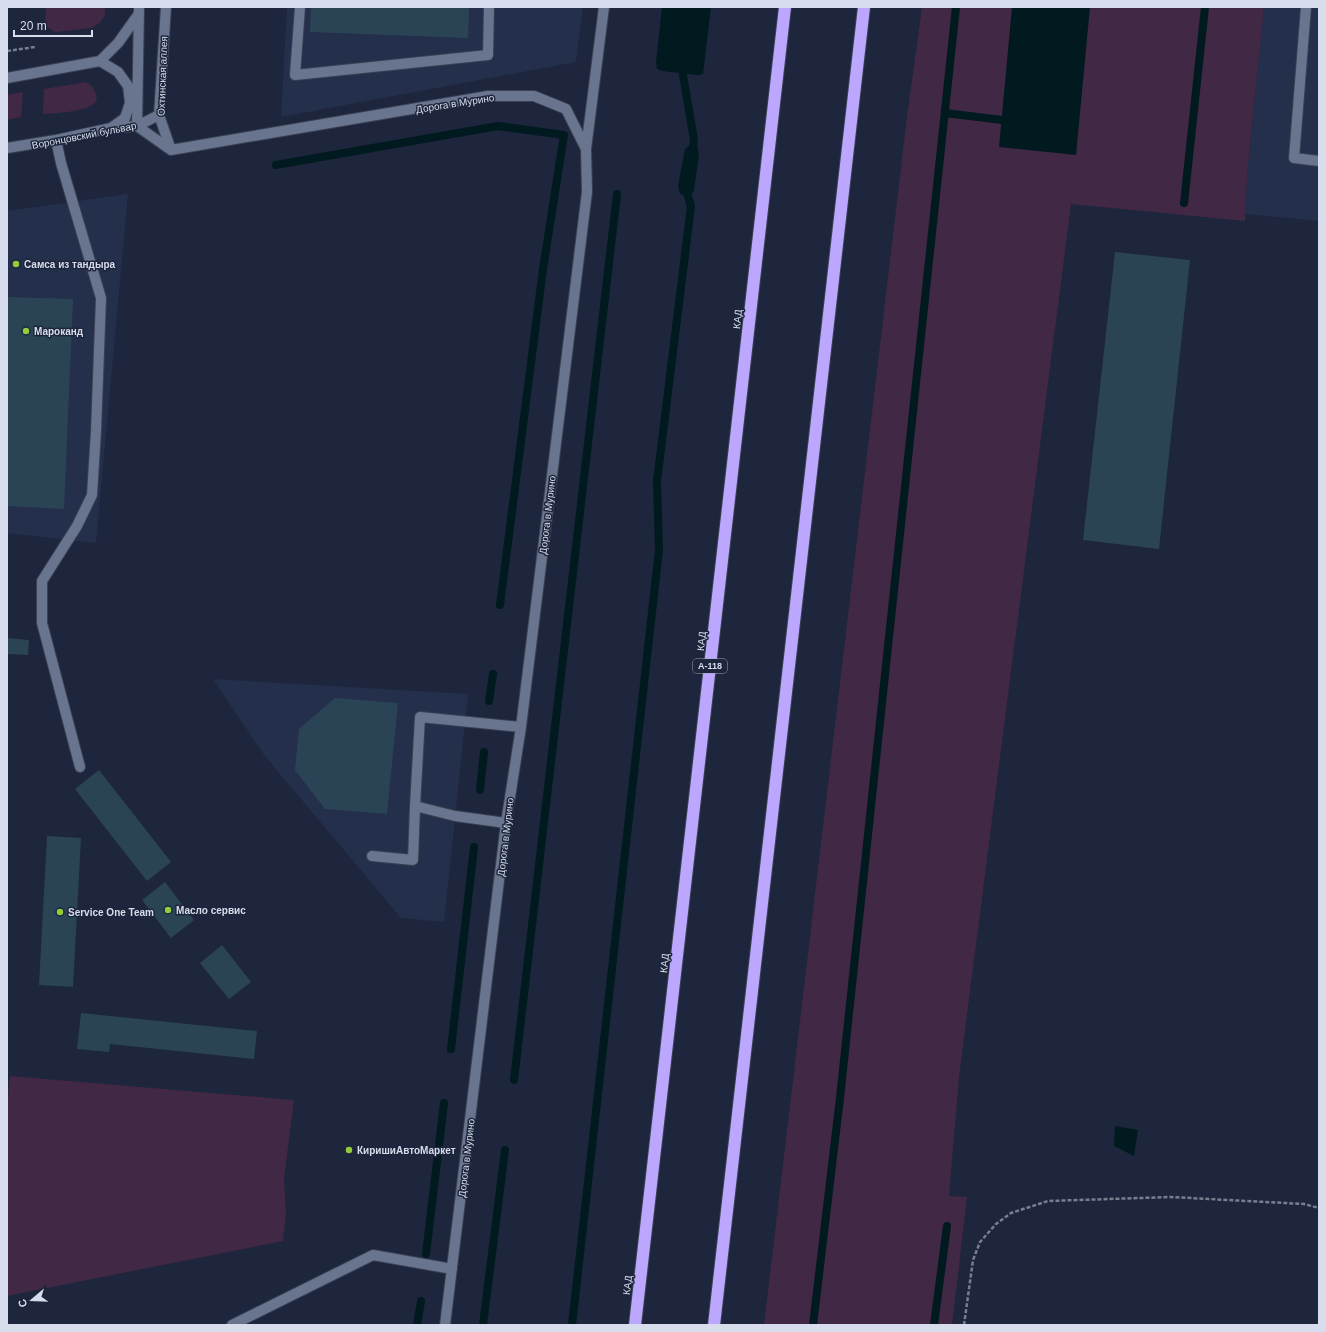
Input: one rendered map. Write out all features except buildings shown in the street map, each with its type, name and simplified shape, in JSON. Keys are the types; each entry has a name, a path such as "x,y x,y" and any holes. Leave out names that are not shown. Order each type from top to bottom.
{"highway":[{"name":"КАД","path":"634,1325 785,7"},
{"path":"714,1325 864,7"}],"street":[{"name":"Охтинская аллея","path":"166,7 159,115 171,150"},
{"path":"300,7 295,75 488,55 489,7"},
{"path":"586,149 604,7"},
{"path":"1306,7 1294,158 1319,161"},
{"path":"7,78 100,61 118,43 139,11"},
{"path":"139,11 137,126 171,150"},
{"path":"100,61 118,72 128,86 129,92 130,103 125,118 111,128"},
{"name":"Дорога в Мурино","path":"171,150 488,96 534,96 566,109 586,149 587,192 521,727 506,823 445,1325"},
{"name":"Воронцовский бульвар","path":"7,148 56,140 111,128 137,126 159,115"},
{"path":"56,140 61,163 101,298 92,495 77,526 42,581 42,623 80,767"},
{"path":"372,856 413,860 420,717 521,727"},
{"path":"415,806 455,816 506,823"},
{"path":"232,1325 373,1255 452,1269"}],"path":[{"path":"7,51 35,47"},
{"path":"964,1325 973,1260 980,1242 996,1224 1011,1213 1048,1201 1171,1197 1304,1204 1319,1208"}],"shaded area":[{"path":"46,7 105,7 105,15 101,22 92,28 55,32 47,27 45,23"},
{"path":"287,7 583,7 576,62 281,117"},
{"path":"662,7 711,7 703,74 698,75 662,71 657,69 656,62"},
{"path":"922,7 1264,7 1247,174 1245,221 1071,204 959,1077 949,1196 967,1197 952,1325 764,1325 907,117"},
{"path":"1012,7 1090,7 1076,155 999,147"},
{"path":"1264,7 1319,7 1319,221 1245,214 1247,174"},
{"path":"86,82 92,87 96,94 96,100 92,105 67,112 43,114 44,89"},
{"path":"23,92 21,117 7,120 7,95"},
{"path":"690,145 697,145 699,154 694,191 690,195 680,194 678,186 685,149"},
{"path":"128,194 96,543 7,533 7,211"},
{"path":"213,679 468,694 444,922 401,918 264,755"},
{"path":"10,1076 294,1100 284,1178 286,1213 283,1241 7,1296 7,1107"},
{"path":"1115,1126 1138,1130 1134,1156 1114,1146"}],"waterway":[{"path":"813,1325 840,1098 956,7"},
{"path":"1184,203 1205,7"},
{"path":"681,63 694,140 692,154"},
{"path":"945,113 1002,120"},
{"path":"276,165 498,126 564,135 543,269 500,605"},
{"path":"572,1325 659,550 657,481 691,206 687,193 688,184"},
{"path":"514,1080 617,194"},
{"path":"489,701 493,674"},
{"path":"480,790 484,752"},
{"path":"451,1049 474,847"},
{"path":"426,1254 444,1103"},
{"path":"483,1325 505,1150"},
{"path":"934,1325 947,1226"},
{"path":"417,1325 421,1301"}],"place":[{"name":"Самса из тандыра","path":"16,264"},
{"name":"Мароканд","path":"26,331"},
{"name":"Масло сервис","path":"168,910"},
{"name":"Service One Team","path":"60,912"},
{"name":"КиришиАвтоМаркет","path":"349,1150"}]}
